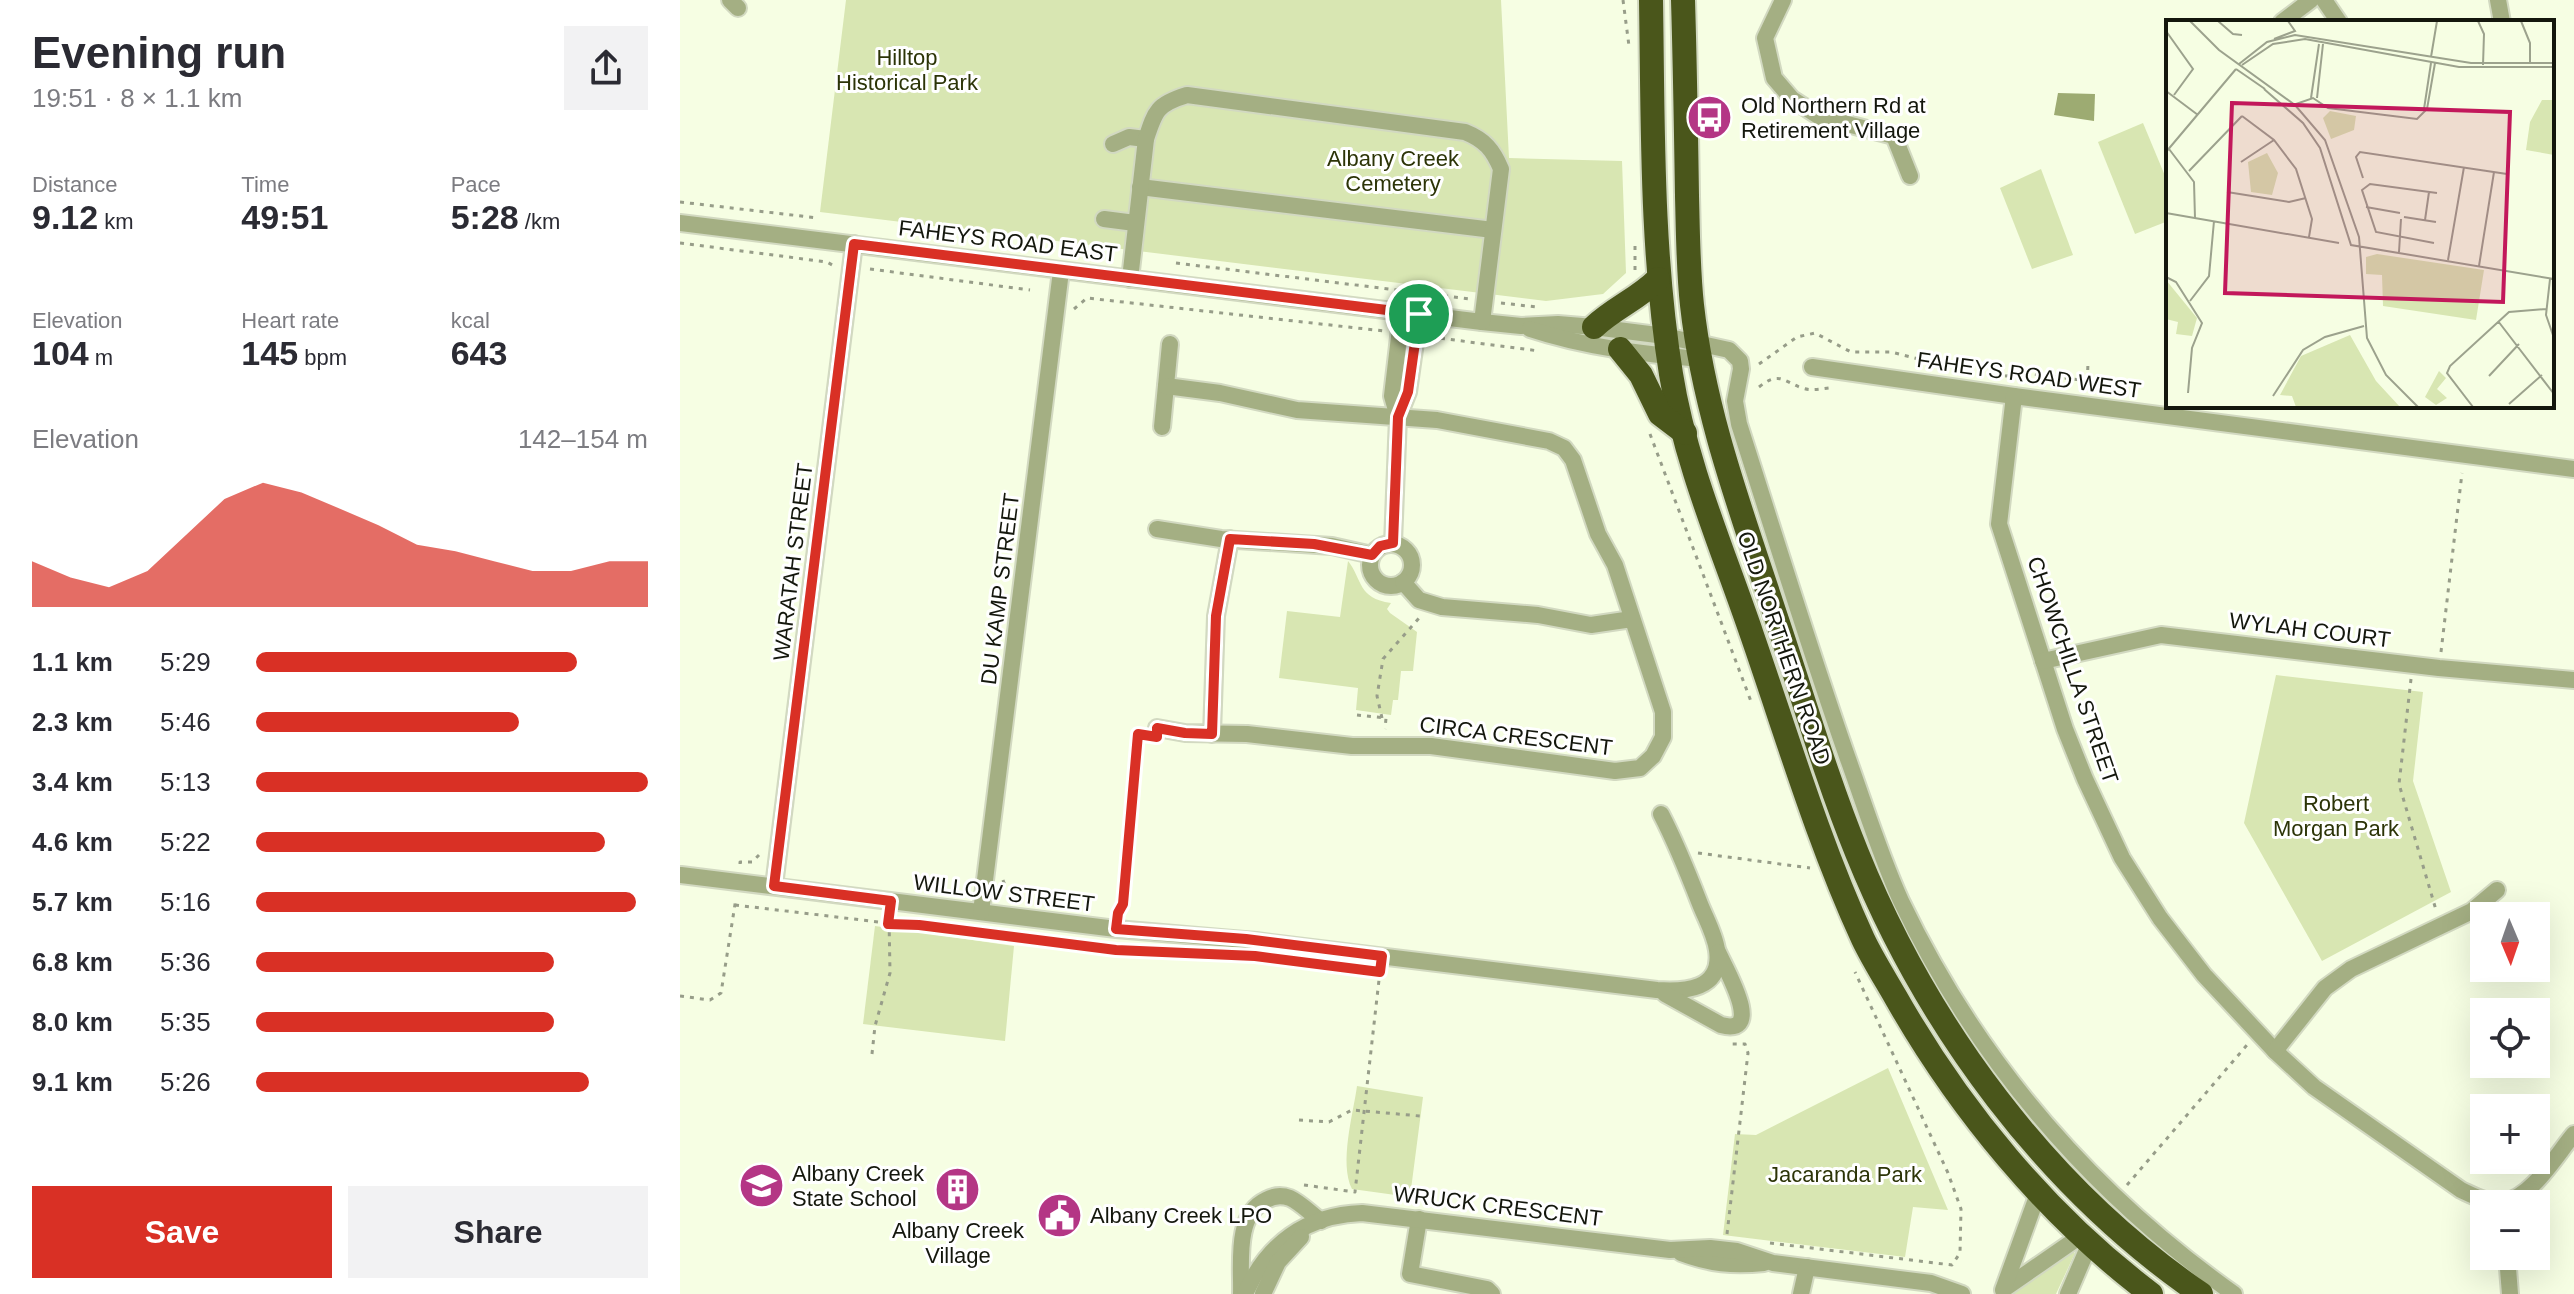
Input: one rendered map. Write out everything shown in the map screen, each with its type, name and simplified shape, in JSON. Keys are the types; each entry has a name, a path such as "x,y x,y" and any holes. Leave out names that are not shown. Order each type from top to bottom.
{"highway":[{"name":"OLD NORTHERN ROAD","path":"1651,0 1658,279 1667,346 1685,433 1832,864 1864,942 1920,1038 1963,1103 2039,1191 2086,1239 2151,1294"},
{"name":"OLD NORTHERN ROAD","path":"1683,0 1688,247 1698,351 1714,426 1815,734 1857,852 1892,931 1938,1015 1986,1082 2046,1156 2110,1208"},
{"path":"1594,327 1612,310 1638,297 1658,279"},
{"path":"1620,349 1641,375 1660,414 1685,433"},
{"path":"2086,1239 2110,1208 2159,1263 2201,1294"}],"street":[{"path":"1783,0 1765,38 1774,78 1792,99 1820,117 1894,136 1910,176"},
{"path":"2285,20 2311,0"},
{"path":"2324,0 2338,20"},
{"path":"2498,0 2502,20"},
{"path":"1130,279 1146,139 1153,117 1166,101 1187,95 1465,132 1481,139 1494,153 1501,169 1482,322"},
{"path":"1113,144 1129,137 1146,139"},
{"path":"1140,187 1493,230"},
{"path":"1104,219 1135,223"},
{"name":"FAHEYS ROAD EAST","path":"680,223 1482,322 1594,327 1698,351"},
{"name":"WARATAH STREET","path":"774,886 854,244"},
{"name":"DU KAMP STREET","path":"981,912 1061,271"},
{"path":"1393,543 1398,417 1392,396 1402,312"},
{"path":"1398,417 1408,392 1419,314"},
{"name":"FAHEYS ROAD EAST","path":"1521,326 1556,338 1620,349 1667,346"},
{"path":"1162,427 1170,344"},
{"name":"OLD NORTHERN ROAD","path":"1698,351 1729,350 1740,361 1735,401 1739,424 1835,721 1901,900 1931,958 1985,1047 2110,1208"},
{"name":"FAHEYS ROAD WEST","path":"1812,367 2084,406 2574,469"},
{"path":"1166,386 1220,393 1297,410 1398,417"},
{"name":"CHOWCHILLA STREET","path":"2014,396 1999,524 2085,779 2122,858 2160,918 2204,975 2275,1051 2314,1087 2470,1194"},
{"name":"CIRCA CRESCENT","path":"1157,728 1185,733 1255,735 1352,746 1431,746 1615,771 1640,768 1650,760 1662,743 1664,716 1611,557 1596,527 1573,460 1564,448 1549,441 1479,427 1398,417"},
{"path":"1157,529 1230,539 1314,544 1372,555"},
{"path":"1212,734 1216,616 1230,539"},
{"path":"1393,543 1405,548 1412,560 1411,573 1403,582 1389,586 1377,580 1370,568 1372,555 1380,546 1393,543"},
{"path":"1403,582 1419,600 1442,607 1538,615 1591,625 1632,619"},
{"name":"WYLAH COURT","path":"2043,661 2161,635 2439,668 2574,680"},
{"name":"WILLOW STREET","path":"1657,990 1719,1024 1730,1027 1742,1019 1743,1008 1716,947 1683,858 1661,814"},
{"name":"WILLOW STREET","path":"681,875 1116,929 1246,939 1657,990 1686,991 1705,983 1715,968 1716,947"},
{"path":"2275,1051 2325,988 2351,969 2441,928 2472,911 2497,890"},
{"name":"CHOWCHILLA STREET","path":"2527,1190 2574,1134"},
{"path":"2001,1292 2039,1191"},
{"path":"1243,1294 1244,1232 1248,1217 1255,1207 1270,1197 1285,1197 1321,1221 1287,1251 1271,1273 1263,1294"},
{"path":"2110,1208 2234,1294"},
{"name":"WRUCK CRESCENT","path":"1243,1294 1257,1271 1284,1239 1301,1228 1321,1221 1362,1213 1670,1250 1710,1248 1737,1251 1773,1263 1931,1283 1962,1294"},
{"path":"1419,1219 1410,1274 1487,1289 1492,1294"},
{"path":"2001,1292 2086,1239"},
{"path":"2068,1294 2086,1239"},
{"path":"1801,1294 1807,1267"},
{"path":"2508,1270 2510,1294"}],"path":[{"path":"680,202 818,218"},
{"path":"680,243 827,262 834,265 835,270"},
{"path":"870,269 1030,290"},
{"path":"1758,365 1797,337 1815,333 1851,352 1900,354 1973,373"},
{"path":"2084,406 2089,381 2088,362"},
{"path":"1996,375 2033,374 2089,381"},
{"path":"2439,668 2462,473"},
{"path":"1382,718 1377,696 1383,659 1418,621"},
{"path":"2413,664 2399,784 2441,928"},
{"path":"1357,715 1386,718 1384,745"},
{"path":"1116,929 1123,904 1138,734 1157,737 1157,728"},
{"path":"739,868 740,862 752,862 764,849"},
{"path":"1683,858 1702,853 1813,868"},
{"path":"680,996 710,1000 721,993 736,897"},
{"path":"872,1054 875,1026 890,973 888,924 891,901"},
{"path":"735,905 1116,950 1184,953"},
{"path":"1333,1189 1355,1192 1382,956"},
{"path":"2110,1208 2257,1033"},
{"path":"1727,1238 1748,1053 1745,1044 1728,1044"},
{"path":"1299,1120 1329,1122 1352,1110 1420,1116"}],"green space":[{"name":"Albany Creek Cemetery","path":"846,0 1501,0 1509,158 1622,161 1626,273 1603,294 1546,301 820,212"},
{"path":"2143,123 2166,178 2166,222 2135,234 2098,142"},
{"path":"2041,169 2073,255 2032,269 2000,188"},
{"path":"1348,561 1366,593 1391,603 1387,609 1390,613 1417,632 1413,671 1401,671 1398,700 1393,700 1391,715 1356,710 1358,688 1279,678 1287,611 1340,617"},
{"name":"Robert Morgan Park","path":"2276,675 2423,692 2413,781 2451,892 2322,961 2244,823"},
{"path":"875,926 1014,946 1005,1041 863,1024"},
{"name":"Jacaranda Park","path":"1888,1068 1948,1210 1913,1207 1905,1257 1723,1235 1735,1134 1756,1135"},
{"path":"1357,1086 1423,1097 1410,1197 1352,1189 1348,1178 1347,1153"},
{"path":"2072,1251 2075,1253 2056,1294 2013,1294"}],"shaded area":[{"path":"2058,93 2095,94 2094,121 2054,115"}],"place":[{"name":"Old Northern Rd at Retirement Village","path":"1710,118"},
{"name":"Albany Creek State School","path":"761,1186"},
{"name":"Albany Creek Village","path":"958,1189"},
{"name":"Albany Creek LPO","path":"1059,1215"}],"route":[{"path":"854,244 1419,314 1408,392 1398,417 1393,543 1380,546 1372,555 1314,544 1230,539 1216,616 1212,734 1157,728 1157,737 1138,734 1123,904 1116,929 1246,939 1382,956 1380,972 1255,956 1116,950 919,925 888,924 891,901 774,886 854,244"}],"park label":[{"name":"Hilltop Historical Park","path":"907,70"}]}
